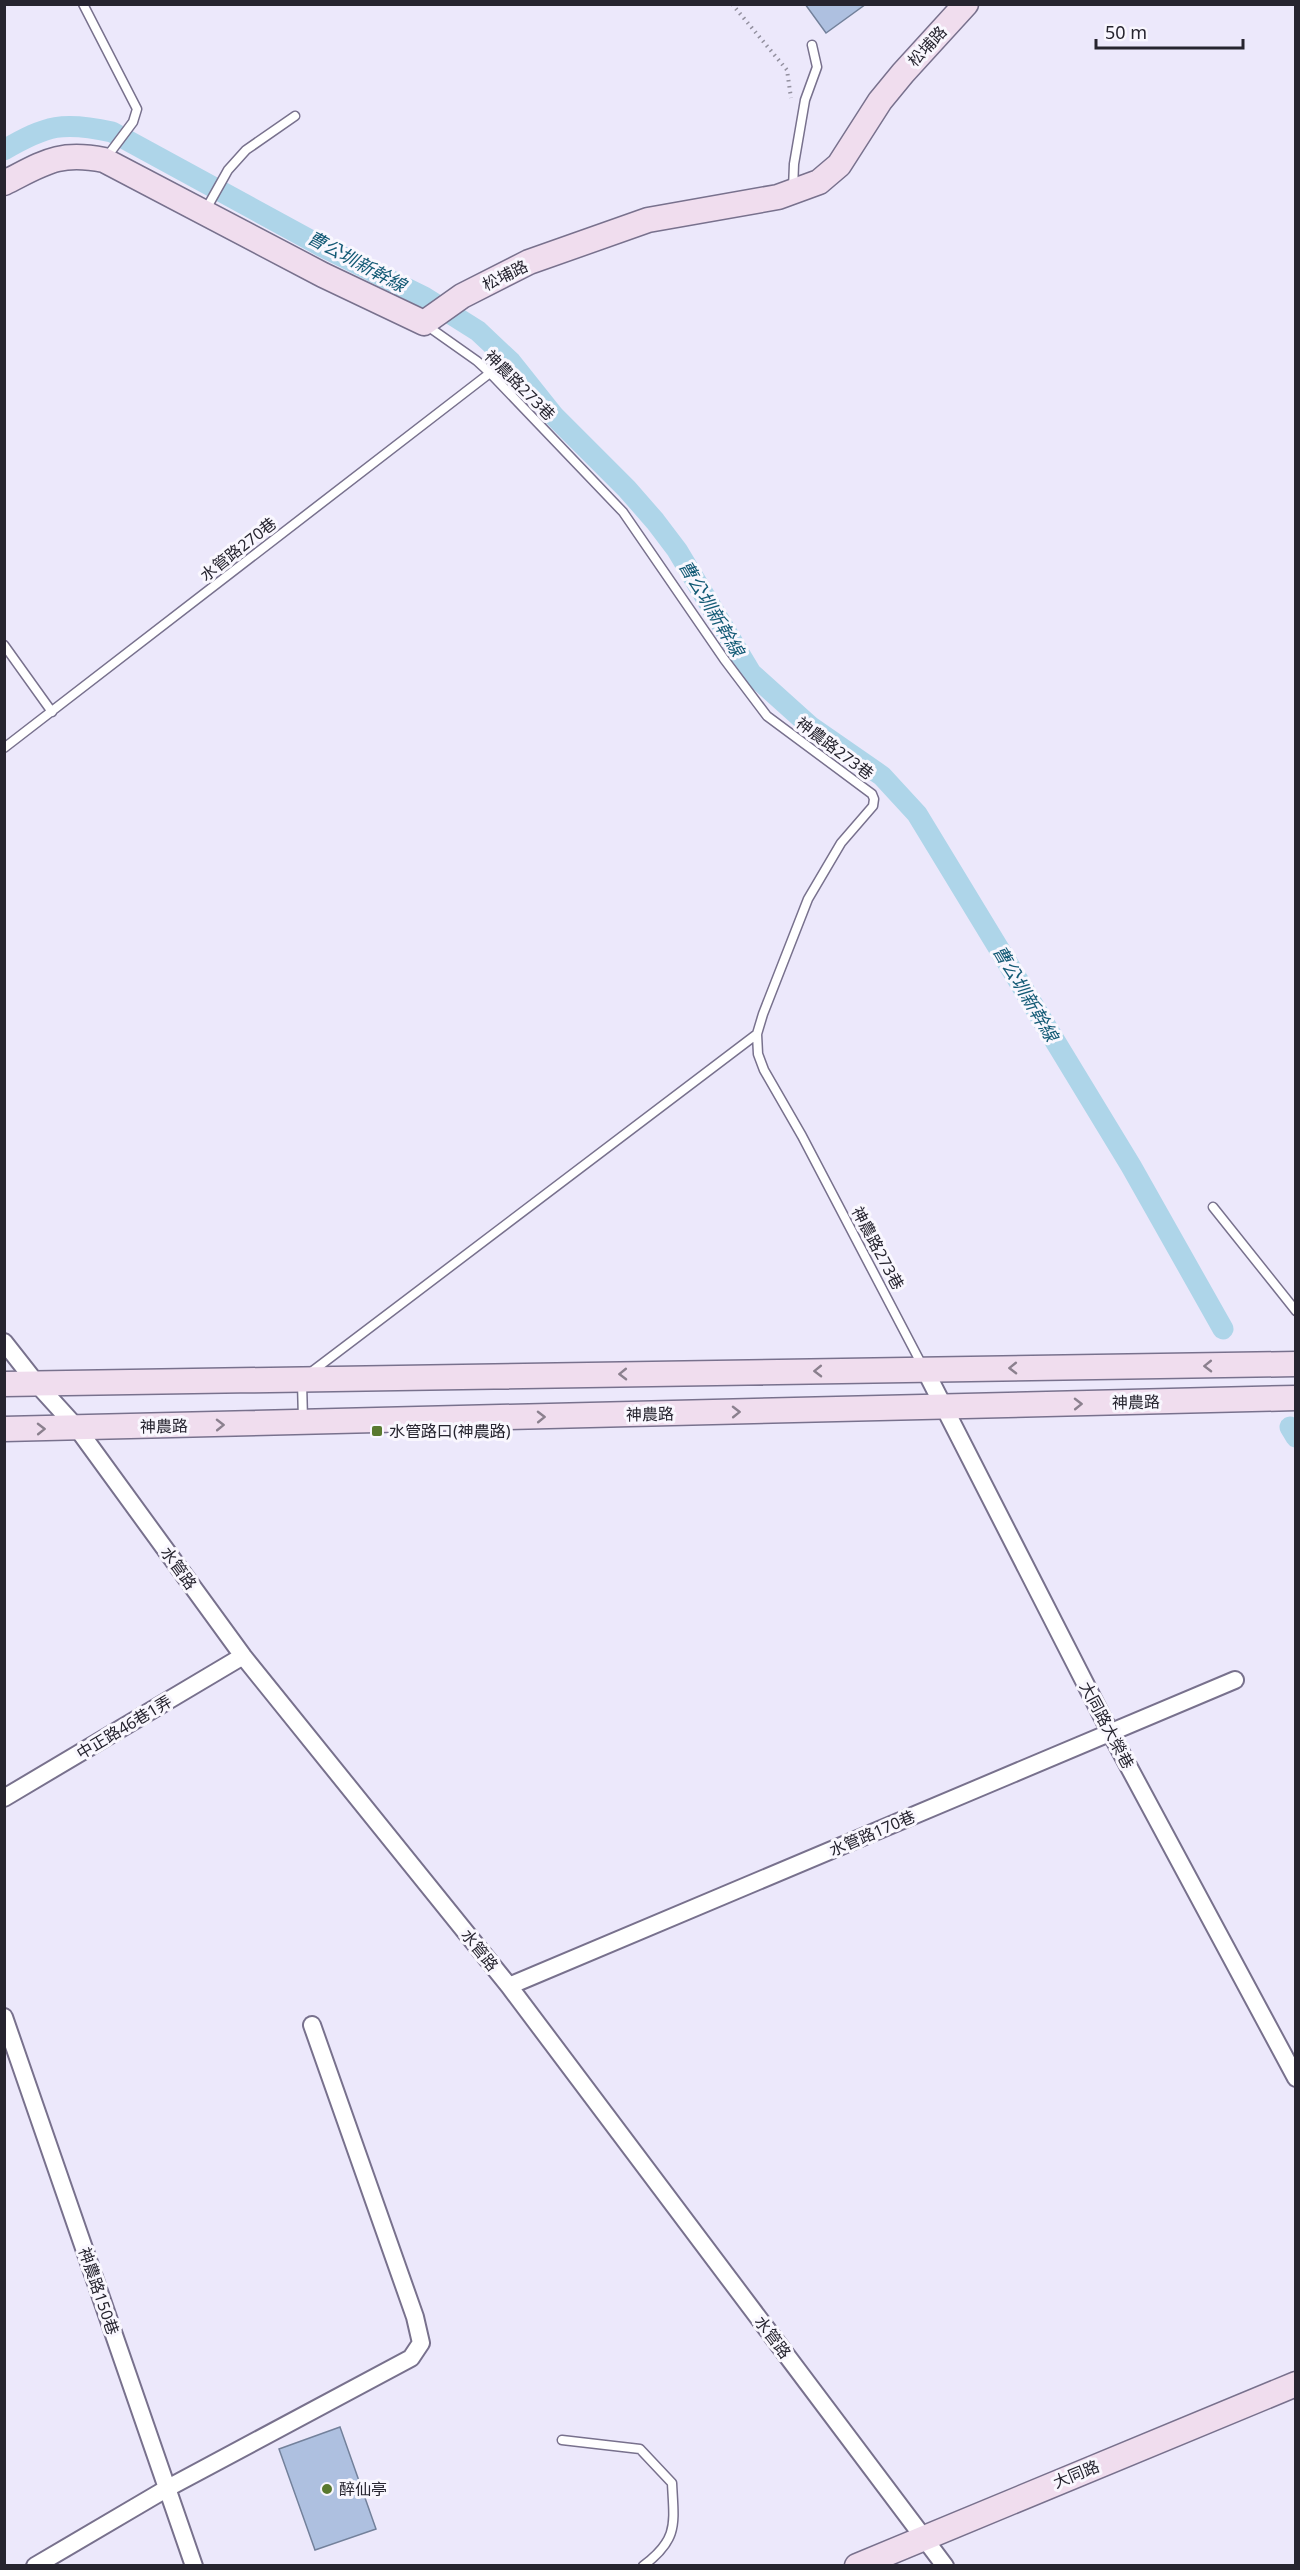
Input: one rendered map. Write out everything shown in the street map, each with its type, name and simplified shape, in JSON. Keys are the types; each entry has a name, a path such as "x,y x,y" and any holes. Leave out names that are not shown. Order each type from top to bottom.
{"street":[{"name":"松埔路","path":"427,321 462,296 529,262 648,220 778,197 819,182 839,165 880,101 903,72 966,4"},
{"path":"4,183 61,156 107,156 427,321"},
{"name":"水管路","path":"4,1342 37,1384 77,1428 243,1656 509,1986 945,2565"},
{"path":"4,1384 1296,1364"},
{"name":"大同路大榮巷","path":"925,1370 1110,1732 1296,2078"},
{"name":"神農路","path":"4,1429 1296,1398"},
{"name":"中正路46巷1弄","path":"4,1798 243,1656"},
{"name":"水管路170巷","path":"509,1986 1235,1680"},
{"name":"神農路150巷","path":"4,2016 194,2565"},
{"path":"35,2565 166,2489 411,2358 422,2343 415,2317 312,2025"},
{"name":"大同路","path":"857,2565 1296,2384"}],"lane":[{"path":"82,4 138,109 133,122 107,156"},
{"path":"793,192 794,164 805,100 817,67 812,45"},
{"path":"207,208 228,170 246,150 296,116"},
{"name":"神農路273巷","path":"427,321 490,373 623,512 724,659 767,716 872,794 873,806 841,843 808,899 757,1034 758,1054 764,1070 802,1136 925,1370"},
{"name":"水管路270巷","path":"4,748 490,373"},
{"path":"4,645 52,712"},
{"path":"303,1423 302,1380 757,1034"},
{"path":"1213,1207 1296,1311"},
{"path":"562,2440 639,2449 672,2483 674,2529 660,2553 642,2565"}],"path":[{"path":"732,4 787,70 790,109"}],"building":[{"path":"805,4 866,4 826,33"},
{"name":"醉仙亭","path":"340,2427 376,2529 315,2550 279,2449"}],"waterway":[{"name":"曹公圳新幹線","path":"4,150 44,130 68,126 112,132 321,246 424,297 478,331 511,362 554,416 627,489 655,521 677,550 751,673 810,726 882,776 917,814 1131,1166 1223,1329"},
{"name":"曹公圳新幹線","path":"1290,1427 1296,1437"}],"place":[{"name":"水管路口(神農路)","path":"377,1431"},
{"name":"醉仙亭","path":"327,2489"}]}
